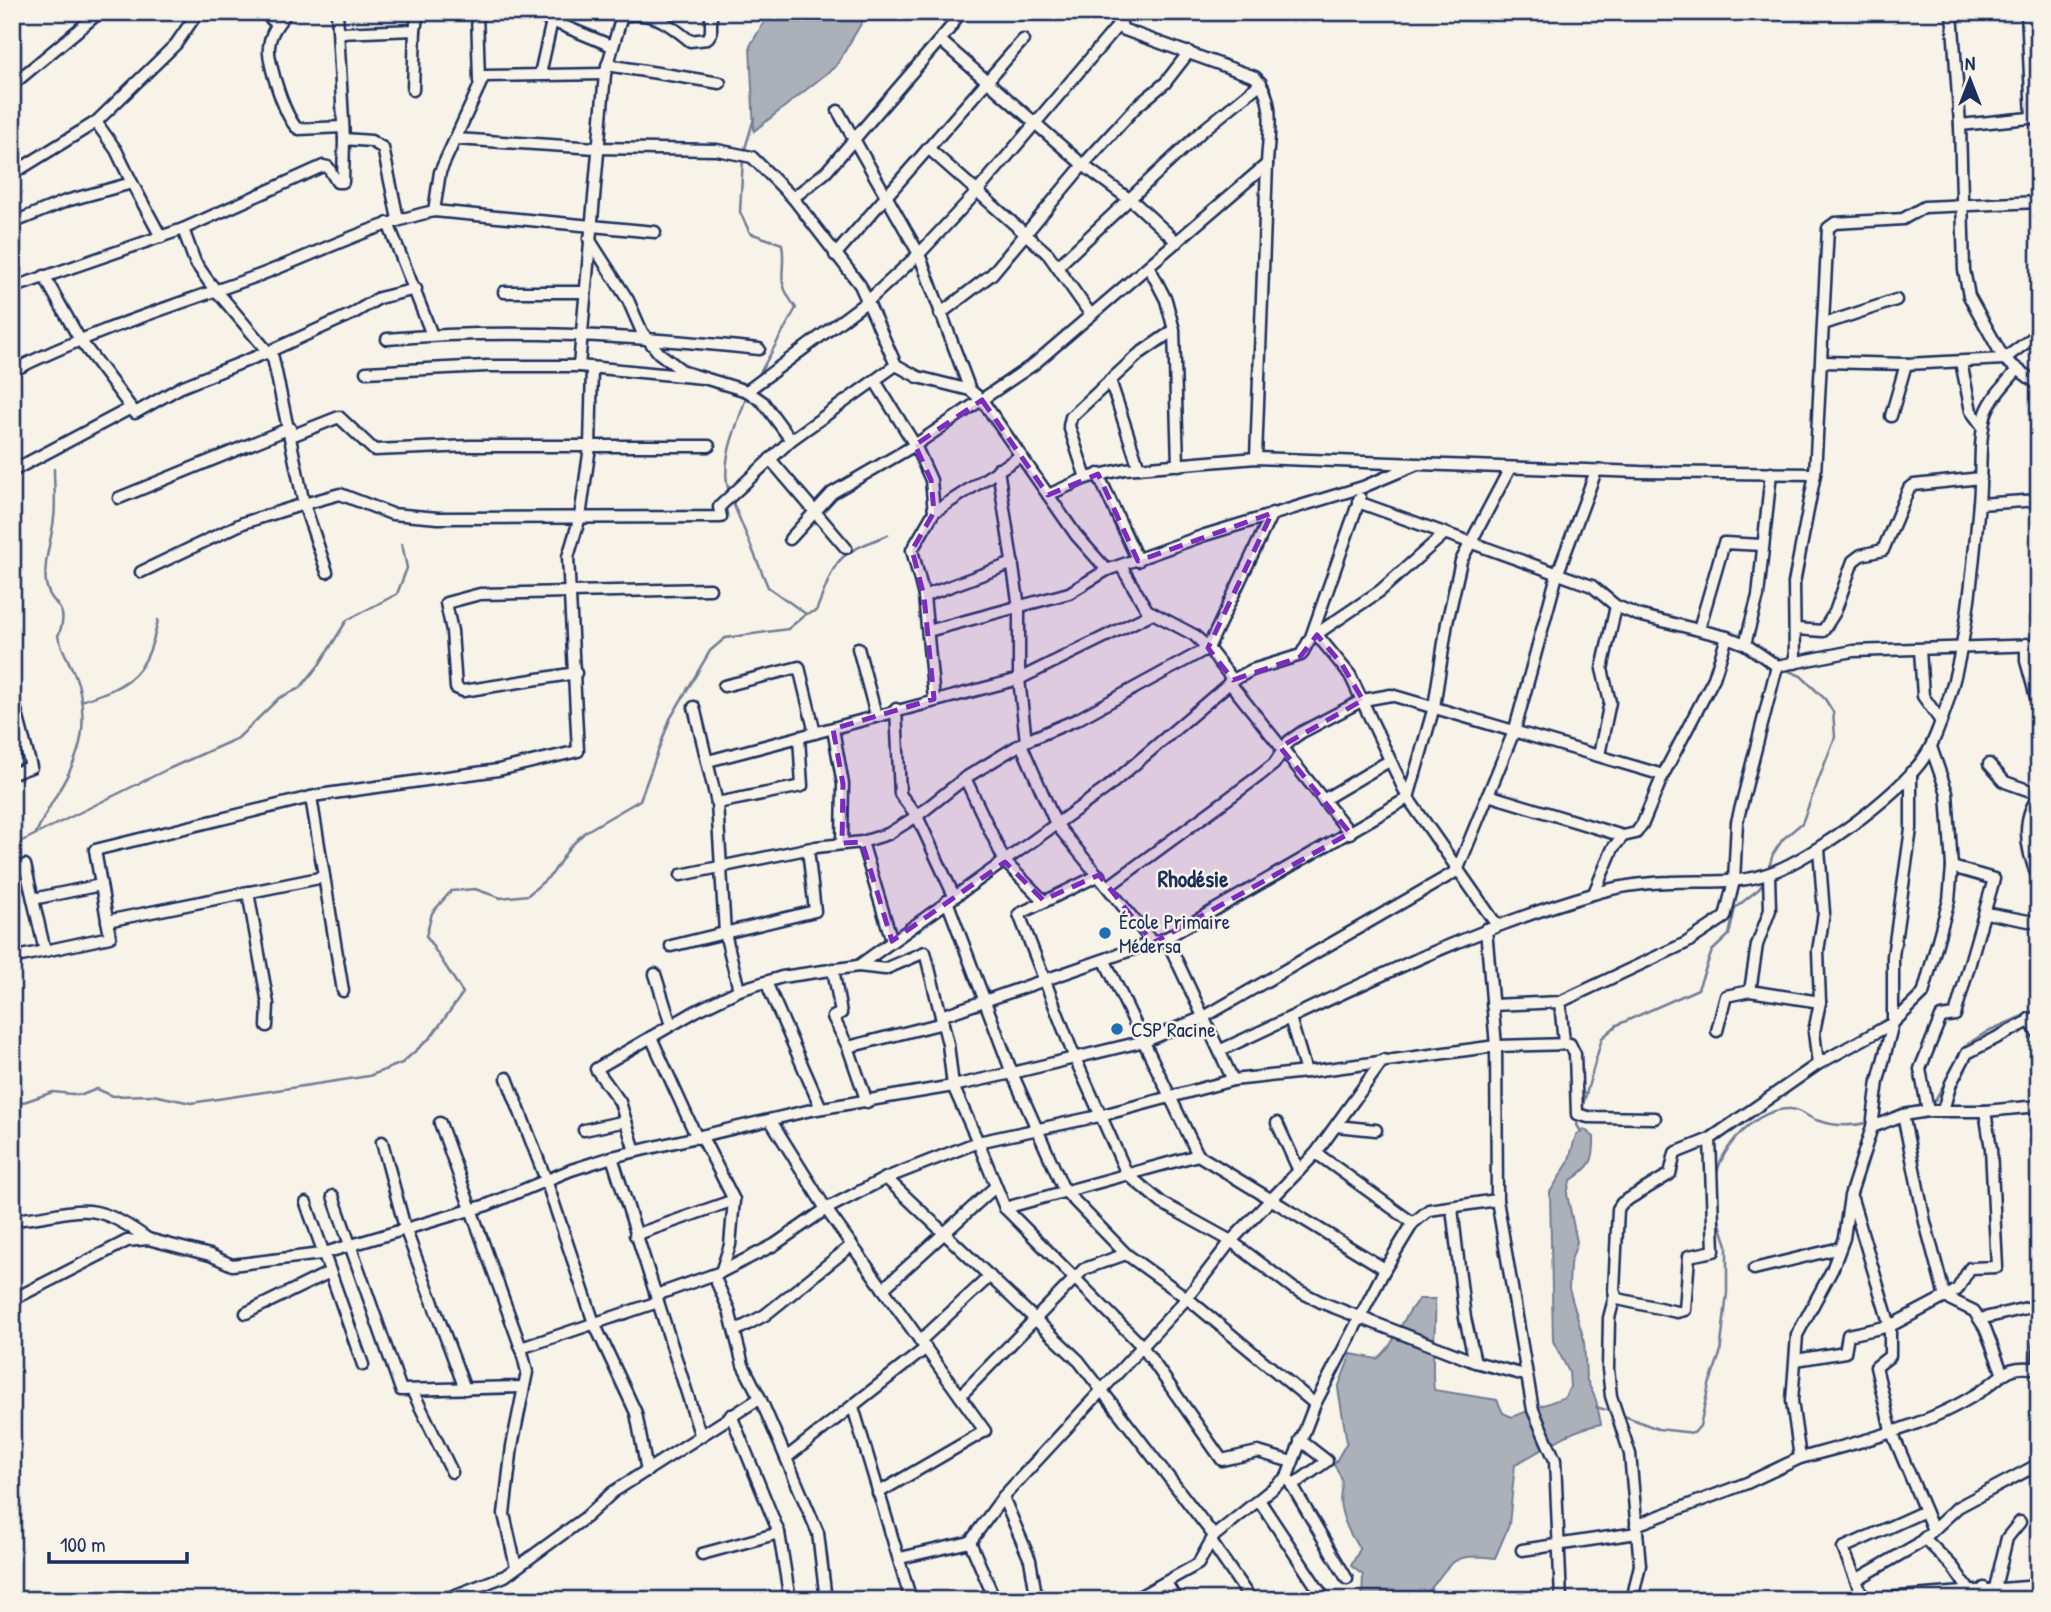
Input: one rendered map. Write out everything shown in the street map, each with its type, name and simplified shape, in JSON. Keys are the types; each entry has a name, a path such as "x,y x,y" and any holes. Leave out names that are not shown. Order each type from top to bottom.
{"street":[{"path":"12,85 100,12"},
{"path":"12,174 96,122 176,44 198,12"},
{"path":"263,12 277,24"},
{"path":"287,12 277,24 269,44 269,57 290,121 299,130 343,127"},
{"path":"12,288 183,229 323,166 328,167 337,182 343,182 344,139 337,12"},
{"path":"413,90 418,12"},
{"path":"434,211 440,172 480,82 477,12"},
{"path":"530,12 553,17 612,46"},
{"path":"579,366 596,148 606,69 623,14 639,13 661,17 691,41 707,39 711,33 711,12"},
{"path":"793,198 826,172 940,40 960,12"},
{"path":"1952,12 1960,125 1964,270 1969,296 2004,359 2039,386"},
{"path":"1960,125 2035,118 2027,12"},
{"path":"1120,15 1122,30 1255,77 1268,95 1256,458"},
{"path":"747,391 869,300 919,254 1036,124 1115,30 1120,15"},
{"path":"540,74 553,17"},
{"path":"339,33 415,30"},
{"path":"940,40 1083,165 1128,199 1177,242"},
{"path":"835,255 1023,40"},
{"path":"940,314 980,286 1027,235 1083,165 1136,107 1166,83 1189,52"},
{"path":"480,82 492,73 540,74 606,69 720,83"},
{"path":"1057,267 1202,131 1261,83"},
{"path":"838,111 919,254 970,390"},
{"path":"96,122 116,149 161,237"},
{"path":"344,139 371,141 383,148 393,221 432,335"},
{"path":"456,139 596,148 737,152 752,157 793,198 869,300 896,365 918,377 970,390 982,400 1019,457 1076,535 1107,570"},
{"path":"928,148 976,193 1027,235 1057,267 1091,315"},
{"path":"790,539 817,513 832,492 915,445 1034,364 1267,164"},
{"path":"12,223 65,201 132,183"},
{"path":"1795,663 1794,583 1815,474 1823,362 1827,234 1831,224 1903,219 1924,207 2039,202"},
{"path":"12,371 80,340 216,291 393,221 434,211 655,232"},
{"path":"183,229 195,262 268,352 276,368 304,504 327,572"},
{"path":"589,239 628,300 646,337 659,353 677,367 747,391 763,402 791,440"},
{"path":"1149,267 1166,300 1174,330 1178,464"},
{"path":"44,275 80,340 135,413 215,372 268,352 352,314 379,298 416,289"},
{"path":"503,292 585,292"},
{"path":"1824,324 1896,300"},
{"path":"1086,478 1069,426 1070,419 1143,351 1174,330"},
{"path":"1823,362 1906,364 2004,359 2039,333"},
{"path":"387,339 432,335 582,334 646,337 760,349"},
{"path":"1961,362 1971,411 1983,427"},
{"path":"1891,416 1906,364"},
{"path":"141,572 243,523 340,494 392,514 438,518 721,517 719,507 791,440 896,365"},
{"path":"366,372 487,366 579,366 703,378"},
{"path":"12,958 110,937 95,850 311,797 498,770 578,751 568,557 580,517 590,447 592,368"},
{"path":"1221,1049 1491,927 1594,893 1639,884 1734,881 1769,874 1819,849 1911,772 1930,747 1953,691 1979,503 1983,427 1991,403 2017,370"},
{"path":"1110,380 1139,468"},
{"path":"875,381 915,445 931,480 934,512"},
{"path":"12,471 131,408"},
{"path":"119,498 290,432 339,417 374,450 470,446 709,446"},
{"path":"934,699 924,596 912,550 934,512 1019,457"},
{"path":"1048,495 1098,474 1256,458 1597,471 1815,474"},
{"path":"770,460 846,548"},
{"path":"928,631 1069,593 1107,570 1272,513 1363,487 1419,463"},
{"path":"848,1047 942,1020 985,999 1105,961 1166,938 1350,834 1408,798 1434,707 1447,623 1467,544 1510,468"},
{"path":"998,469 1019,607 1019,679 1023,742 1056,824 1153,943"},
{"path":"12,1220 81,1209 104,1212 148,1239 232,1265 321,1254 487,1205 546,1180 612,1157 821,1108 867,1102 1012,1073 1145,1041 1204,1017 1457,871 1515,729 1557,575 1597,471"},
{"path":"1745,644 1758,596 1771,473"},
{"path":"1098,474 1138,561"},
{"path":"1796,629 1823,631 1835,612 1853,561 1861,555 1883,550 1909,488 1919,482 1981,478"},
{"path":"1314,636 1363,487"},
{"path":"1979,503 2039,500"},
{"path":"1358,502 1467,544 1592,586 1616,606 1638,615 1699,629 1745,644 1777,666 1853,651 2039,645"},
{"path":"681,875 842,842 862,842 888,834 917,816 965,778 1023,742 1078,719 1208,648 1272,513"},
{"path":"858,966 1108,787 1231,681 1261,667 1298,657 1314,636 1380,591 1443,535"},
{"path":"1699,629 1724,543 1762,545"},
{"path":"924,596 1013,563"},
{"path":"1121,566 1140,601 1153,613 1183,627 1208,648 1282,750 1350,834"},
{"path":"576,673 463,691 453,684 452,631 446,603 480,594 710,589"},
{"path":"1599,755 1610,702 1602,669 1616,606"},
{"path":"708,761 833,729 896,709 1019,679 1153,613"},
{"path":"1314,636 1341,663 1363,700 1408,798 1491,927 1492,1005 1496,1046 1497,1200 1525,1375 1538,1428 1555,1460 1561,1600"},
{"path":"1594,893 1611,852 1623,836 1640,829 1663,775 1714,678 1727,638"},
{"path":"2026,645 2026,661 2039,708"},
{"path":"858,648 876,715"},
{"path":"1920,650 1923,696 1940,720"},
{"path":"1492,1005 1560,1002 1686,943 1720,922 1727,912 1734,881 1737,822 1777,666"},
{"path":"724,686 799,667 816,733"},
{"path":"12,695 31,767 12,774"},
{"path":"1109,886 1274,764 1282,750 1301,732 1363,700 1391,695 1515,729 1663,775"},
{"path":"694,708 717,803 725,933 739,990"},
{"path":"896,709 900,794 917,816 950,899 1012,1073 1065,1190 1126,1254 1187,1298 1315,1404"},
{"path":"833,729 843,784 842,842"},
{"path":"717,803 802,786 799,737"},
{"path":"1632,1600 1640,1566 1630,1454 1611,1396 1608,1369 1609,1318 1615,1295 1618,1209 1622,1203 1670,1174 1675,1153 1710,1139 1818,1064 1893,1023 1923,994 1947,909 1952,867 1947,793 1930,747"},
{"path":"1323,800 1389,761"},
{"path":"1989,764 2006,782 2039,795 2028,816 2027,845 2039,880"},
{"path":"1800,1458 1792,1401 1799,1328 1822,1291 1840,1248 1850,1196 1872,1127 1878,1081 1893,1023 1893,956 1911,829 1911,772"},
{"path":"965,778 1005,862 1043,900"},
{"path":"1488,795 1623,836"},
{"path":"311,797 343,991"},
{"path":"862,842 892,940"},
{"path":"671,946 815,911 808,849"},
{"path":"1818,1064 1814,1032 1820,1002 1818,958 1824,891 1819,849"},
{"path":"25,865 45,951"},
{"path":"1928,1111 1920,1069 1941,1017 1955,1015 1994,879 1952,867"},
{"path":"1750,991 1757,945 1770,910 1769,874"},
{"path":"1099,875 1019,914 1074,1056 1127,1174 1162,1203 1231,1241 1293,1288 1361,1318 1475,1362 1525,1375"},
{"path":"107,921 324,877"},
{"path":"33,899 101,885"},
{"path":"248,892 268,1004 267,1026"},
{"path":"1986,913 2039,923"},
{"path":"1166,938 1221,1049 1233,1080"},
{"path":"635,1151 620,1102 596,1069 671,1025 739,990 833,969 858,966 885,969 925,952 942,1020 953,1086 1005,1208 1142,1346 1222,1460 1258,1452 1292,1462"},
{"path":"1105,961 1198,1155 1385,1269"},
{"path":"833,969 841,1013 833,1017 848,1047 867,1102"},
{"path":"655,974 671,1025"},
{"path":"766,982 821,1108"},
{"path":"1717,1031 1726,996 1744,995 1750,991 1820,1002"},
{"path":"1560,1002 1564,1043"},
{"path":"1943,1110 1951,1083 1967,1053 2034,1017 2039,1036"},
{"path":"1290,1018 1306,1073"},
{"path":"651,1037 699,1137 734,1200 730,1245 718,1274 743,1366 760,1398 818,1533 826,1600"},
{"path":"521,1348 594,1323 718,1274 774,1245 826,1209 886,1178 978,1142 1099,1116 1233,1080 1306,1073 1496,1046 1564,1043 1574,1047 1577,1114 1588,1117 1655,1118"},
{"path":"900,1558 971,1542 1003,1497 1099,1390 1187,1298 1231,1241 1316,1153 1383,1060"},
{"path":"507,1079 546,1180 594,1323 636,1413 647,1471"},
{"path":"1872,1127 1903,1115 1928,1111 1985,1111 2039,1106"},
{"path":"1796,1360 1845,1352 1852,1334 1890,1326 1945,1297 1957,1290 1970,1268 1997,1266 1991,1149 1985,1111"},
{"path":"1903,1115 1927,1232 1945,1297 1974,1311 2003,1372"},
{"path":"584,1130 626,1121"},
{"path":"771,1121 826,1209 985,1431 878,1493"},
{"path":"440,1123 521,1348 527,1373 504,1514 516,1567"},
{"path":"1277,1123 1299,1171"},
{"path":"1336,1126 1376,1130"},
{"path":"1615,1295 1677,1312 1685,1310 1689,1256 1714,1251 1710,1139"},
{"path":"383,1142 405,1228 465,1389"},
{"path":"1316,1153 1413,1223"},
{"path":"1005,1208 1198,1155"},
{"path":"612,1157 700,1434"},
{"path":"886,1178 1079,1361 1213,1539 1251,1600"},
{"path":"883,1289 996,1186"},
{"path":"333,1196 399,1387 404,1392 523,1387"},
{"path":"1850,1196 1890,1326 1890,1356 1878,1363 1876,1371 1891,1430 1933,1530"},
{"path":"635,1235 734,1200"},
{"path":"1347,1579 1290,1481 1292,1462 1300,1440 1315,1404 1385,1269 1413,1223 1429,1210 1497,1200"},
{"path":"306,1203 321,1254 363,1364"},
{"path":"1452,1208 1465,1318 1475,1362"},
{"path":"12,1300 127,1241 148,1239"},
{"path":"735,1331 765,1315 852,1245"},
{"path":"1754,1269 1840,1248"},
{"path":"960,1396 1084,1269 1126,1254"},
{"path":"246,1313 328,1273"},
{"path":"786,1458 853,1407 923,1344 990,1276"},
{"path":"1980,1319 2039,1306"},
{"path":"1522,1550 1560,1546 1636,1529 1800,1458 1947,1410 1979,1393 2003,1372 2018,1366 2038,1368 2039,1345"},
{"path":"413,1392 452,1472"},
{"path":"443,1600 500,1578 586,1517 613,1492 760,1398"},
{"path":"853,1407 911,1600"},
{"path":"731,1415 779,1533 790,1600"},
{"path":"1138,1599 1198,1564 1213,1539 1259,1500 1326,1461 1300,1440"},
{"path":"1856,1580 1925,1539 1958,1507 2039,1464"},
{"path":"1003,1497 1030,1559 1037,1600"},
{"path":"1259,1500 1322,1595"},
{"path":"1925,1511 1843,1548 1863,1600 1969,1590 1984,1594 1995,1588 2039,1586"},
{"path":"1995,1588 2007,1538 2020,1522"},
{"path":"702,1554 779,1533"},
{"path":"1925,1539 1953,1567 1969,1590"},
{"path":"971,1542 995,1600"},
{"path":"1167,1584 1176,1600"}],"highlighted area":[{"path":"982,400 1048,495 1098,474 1138,561 1272,513 1208,648 1233,680 1300,657 1317,635 1341,663 1363,700 1280,747 1350,833 1153,943 1099,875 1043,900 1005,862 892,941 862,842 842,843 843,784 833,729 934,699 924,596 912,550 934,512 931,480 915,445"}],"shaded area":[{"path":"766,12 868,12 836,66 754,131 750,46 764,22"},
{"path":"1584,1129 1594,1137 1593,1152 1587,1168 1570,1181 1567,1194 1577,1242 1570,1264 1569,1289 1584,1340 1586,1378 1596,1400 1601,1424 1566,1436 1515,1464 1509,1525 1495,1558 1479,1556 1458,1559 1445,1570 1423,1598 1362,1600 1363,1575 1351,1566 1360,1549 1342,1513 1342,1482 1334,1465 1347,1442 1338,1388 1351,1354 1377,1359 1389,1346 1419,1299 1435,1299 1434,1390 1497,1400 1503,1413 1512,1417 1565,1397 1570,1387 1569,1372 1553,1341 1550,1192 1568,1163 1576,1135"}],"waterway":[{"path":"744,152 754,118"},
{"path":"743,158 740,212 750,233 782,244 783,282 796,308 756,380"},
{"path":"729,492 726,467 728,455 747,394"},
{"path":"36,833 72,766 82,733 83,714 78,685 58,636 62,625 61,611 48,591 45,575 55,512 54,469"},
{"path":"731,498 768,587 806,614"},
{"path":"12,1106 53,1092 82,1095 97,1089 113,1096 153,1095 191,1103 369,1076 402,1063 431,1037 463,993 426,936 432,913 451,891 475,889 501,898 528,895 552,874 569,848 585,832 640,800 670,719 710,651 725,638 788,629 806,614 816,611 833,569 839,561 856,549 888,535"},
{"path":"12,846 166,770 238,738 279,698 300,688 319,665 347,620 397,594 407,568 402,544"},
{"path":"81,701 113,689 134,675 148,653 158,620"},
{"path":"1749,654 1767,665"},
{"path":"1768,870 1773,854 1783,839 1802,823 1835,737 1833,712 1825,699 1801,676 1784,669"},
{"path":"1581,1112 1602,1038 1617,1025 1698,989 1712,951 1729,935 1735,908 1759,889 1765,880"},
{"path":"1929,1102 1935,1100 1966,1045 1988,1031 2039,1009"},
{"path":"1906,1110 1923,1105"},
{"path":"1716,1178 1725,1154 1742,1131 1753,1122 1778,1110 1797,1110 1829,1124 1870,1122"},
{"path":"1578,1118 1577,1125 1582,1133"},
{"path":"1619,1414 1658,1429 1694,1433 1700,1426 1709,1385 1720,1354 1727,1293 1727,1245 1719,1221 1716,1188"},
{"path":"1596,1407 1613,1412"}],"place":[{"name":"École Primaire Médersa","path":"1105,933"},
{"name":"CSP Racine","path":"1117,1029"}],"district":[{"name":"Rhodésie","path":"1193,878"}]}
